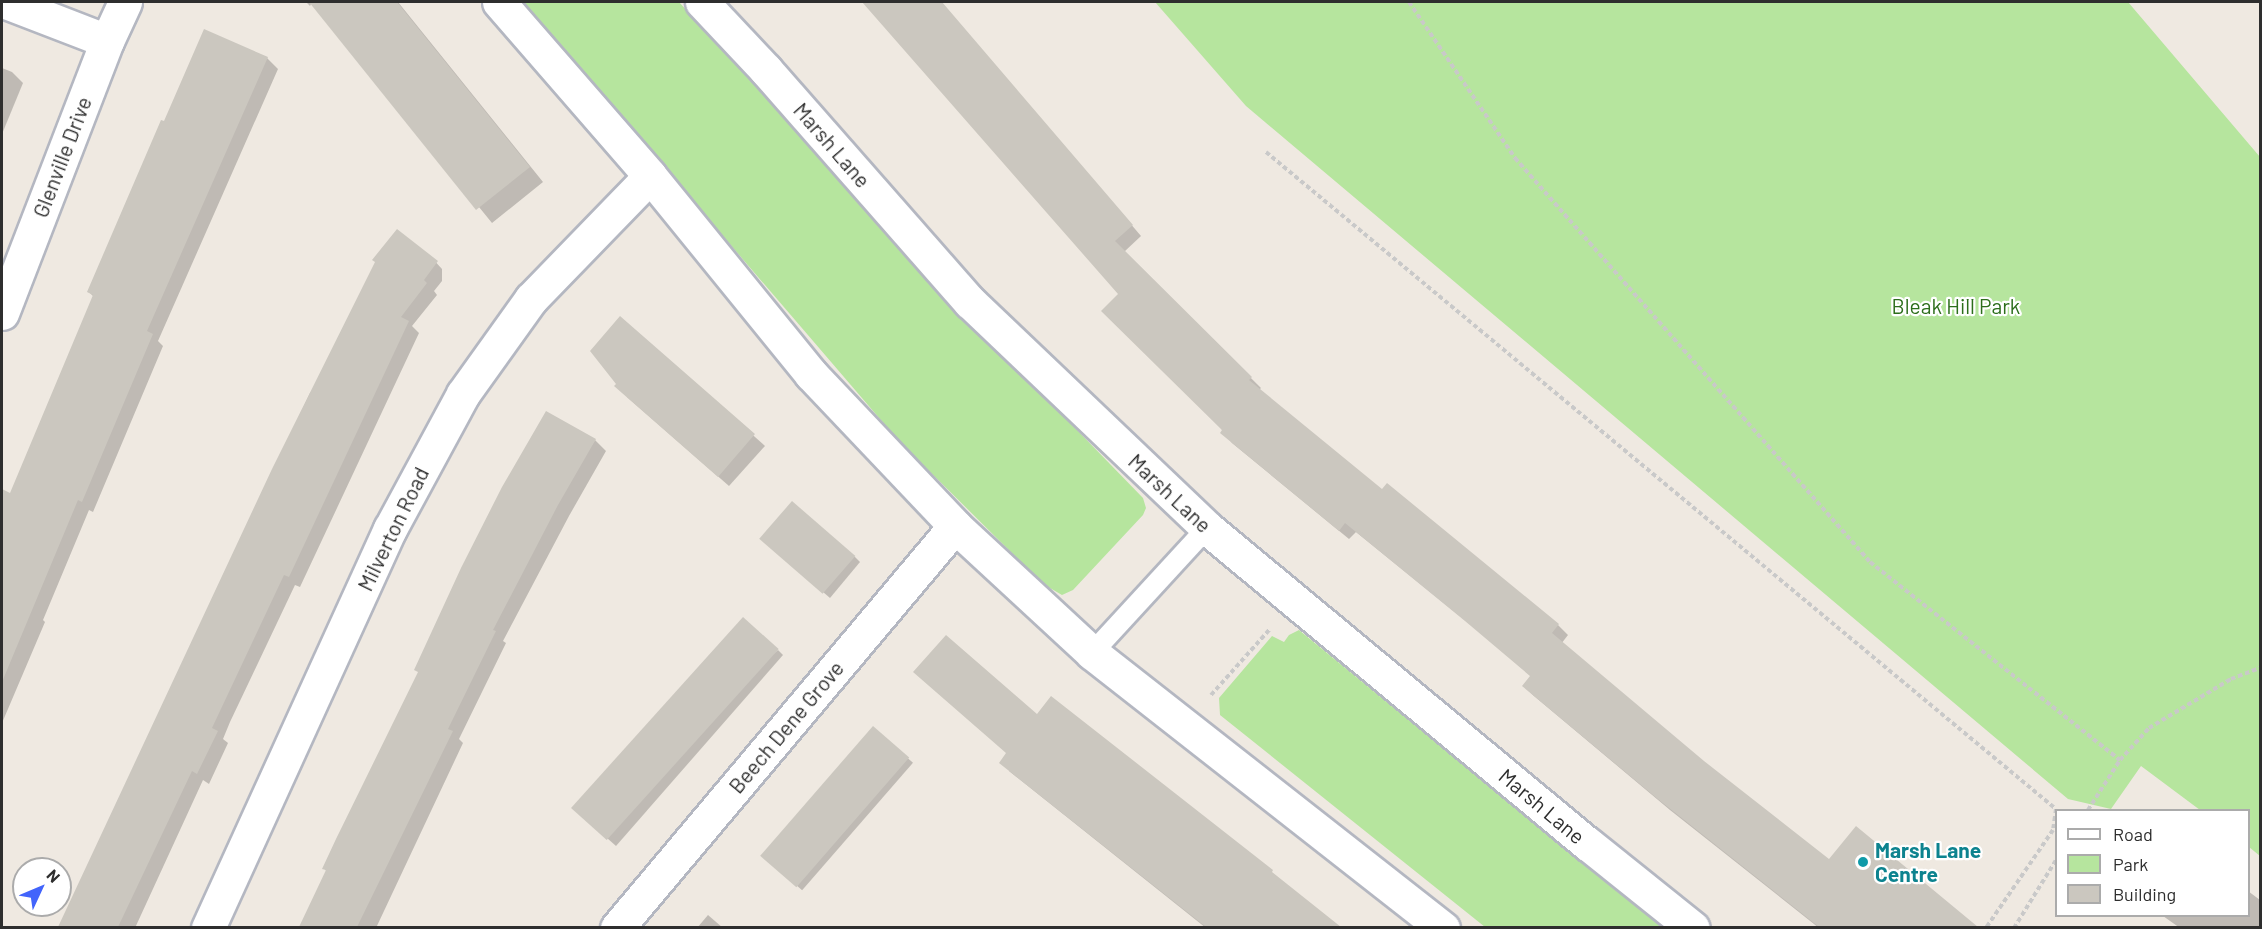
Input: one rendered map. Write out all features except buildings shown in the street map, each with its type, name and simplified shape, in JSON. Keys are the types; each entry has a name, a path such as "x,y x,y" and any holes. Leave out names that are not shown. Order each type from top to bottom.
{"main road":[{"path":"6,2 107,41"},
{"name":"Glenville Drive","path":"2,313 107,41 125,2"},
{"path":"499,2 650,176 811,374 954,525 1092,653 1443,927"},
{"name":"Marsh Lane","path":"702,2 766,70 970,302 1207,528 1588,844 1693,927"},
{"name":"Milverton Road","path":"208,927 390,529 463,394 531,299 650,176"},
{"name":"Beech Dene Grove","path":"617,927 954,525"}],"lane":[{"path":"1092,653 1207,528"}],"path":[{"path":"1409,2 1515,158 1870,562 2120,760"},
{"path":"1266,152 2056,809"},
{"path":"1185,725 1294,601"},
{"path":"2089,809 2120,760 2149,728 2231,679 2260,668"},
{"path":"1986,927 2053,830 2055,816"},
{"path":"2014,927 2055,862"}],"green space":[{"path":"522,2 679,2 941,290 1143,498 1146,508 1143,515 1073,590 1062,595 1043,584 898,440"},
{"name":"Bleak Hill Park","path":"1155,2 2128,2 2260,157 2260,856 2250,848 2250,809 2199,809 2141,766 2111,809 2068,799 1246,106"},
{"path":"1299,630 1663,927 1485,927 1220,715 1219,698 1272,636 1284,642 1289,635"}],"place":[{"name":"Marsh Lane Centre","path":"1863,862"}]}
